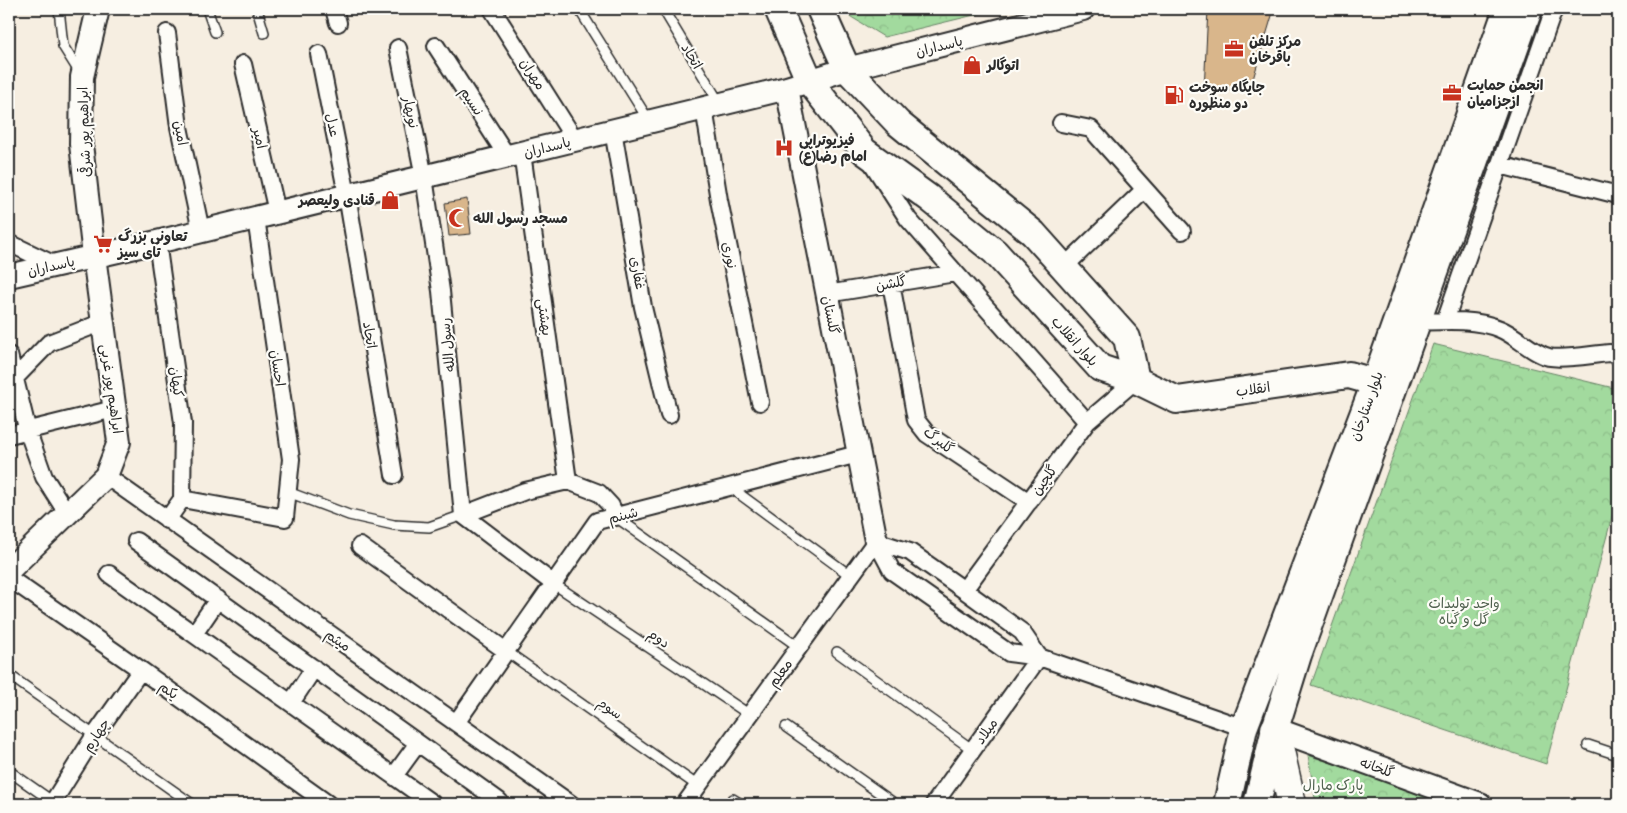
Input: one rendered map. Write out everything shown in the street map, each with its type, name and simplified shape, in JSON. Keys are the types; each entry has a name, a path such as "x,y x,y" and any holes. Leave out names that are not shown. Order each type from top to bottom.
{"highway":[{"path":"1275,729 1292,804"}],"main road":[{"name":"ابراهیم پور شرقی","path":"94,256 81,144 82,77 98,9"},
{"name":"بلوار انقلاب","path":"778,9 799,85 864,151 929,198 995,252 1100,368 1136,380"},
{"path":"820,9 847,69 898,123 1034,232 1127,338 1136,380"},
{"name":"پاسداران","path":"9,276 157,242 799,85 847,69 1083,9"},
{"name":"بلوار ستارخان","path":"1227,804 1244,728 1374,382 1507,9"},
{"name":"بلوار ستارخان","path":"1257,804 1275,729 1298,655 1529,9"},
{"name":"گلستان","path":"799,85 827,294 876,541"},
{"name":"ابراهیم پور غربی","path":"9,570 106,476 119,442 94,256"},
{"name":"انقلاب","path":"1136,380 1177,400 1349,375 1374,382"},
{"name":"گلخانه","path":"1275,729 1480,804"}],"street":[{"name":"مهران","path":"492,9 575,140"},
{"path":"1446,321 1554,9"},
{"name":"امین","path":"167,34 179,128 201,231"},
{"name":"نسیم","path":"436,46 514,155"},
{"name":"نوبهار","path":"398,48 424,177"},
{"name":"عدل","path":"319,54 347,196"},
{"name":"امیر","path":"243,64 267,215"},
{"name":"نوری","path":"712,106 719,200 760,402"},
{"path":"1061,123 1091,129 1182,231"},
{"name":"غفاری","path":"614,130 643,307 669,415"},
{"path":"864,151 908,219 1086,422"},
{"name":"بهشتی","path":"514,155 568,481"},
{"path":"1500,165 1618,195"},
{"name":"رسول الله","path":"424,177 441,291 463,515"},
{"path":"1064,267 1144,190"},
{"name":"اتحاد","path":"347,196 394,475"},
{"name":"احسان","path":"182,499 285,518 291,460 267,215"},
{"path":"9,242 55,265"},
{"name":"کیهان","path":"157,242 183,423 182,499"},
{"name":"گلشن","path":"827,294 955,273"},
{"name":"گلبرگ","path":"891,283 916,420 927,434 1028,502"},
{"path":"1416,322 1446,321 1474,323 1498,328 1521,340 1534,352 1550,357 1610,353 1618,355"},
{"path":"11,379 49,342 103,322"},
{"path":"9,355 11,379 44,477 67,512"},
{"name":"گلچین","path":"964,590 1086,422 1136,380"},
{"path":"9,435 28,432 114,409"},
{"name":"شبنم","path":"456,723 597,521 858,454"},
{"name":"میثم","path":"106,476 571,804"},
{"path":"463,515 525,491 568,481 599,493 611,506 616,516"},
{"path":"167,520 182,499"},
{"path":"463,515 554,584"},
{"path":"136,541 499,801"},
{"path":"876,541 910,552 964,590 1022,632 1039,657"},
{"name":"گلستان","path":"876,541 892,571 1009,653 1039,657 1244,728"},
{"name":"معلم","path":"685,804 876,541"},
{"path":"360,546 506,651"},
{"path":"109,574 434,804"},
{"name":"یکم","path":"9,578 328,804"},
{"path":"194,634 218,599"},
{"name":"میلاد","path":"934,804 1039,657"},
{"path":"291,703 314,668"},
{"name":"چهارم","path":"54,803 95,735 141,670"},
{"path":"394,776 418,743"}],"lane":[{"path":"59,9 63,46 82,77"},
{"path":"207,9 215,32"},
{"path":"257,9 264,33"},
{"path":"579,9 650,122"},
{"name":"اتحاد","path":"663,9 712,106"},
{"path":"730,487 851,576"},
{"path":"288,492 349,515 394,525 429,527 463,515"},
{"path":"616,516 799,647"},
{"name":"دوم","path":"554,584 750,715"},
{"name":"سوم","path":"506,651 698,786"},
{"path":"837,652 972,750"},
{"path":"9,675 192,804"},
{"path":"786,728 895,804"},
{"path":"1588,745 1618,755"},
{"path":"9,771 54,803"}],"green space":[{"path":"842,9 999,9 884,37 843,12"},
{"name":"واحد تولیدات گل و گیاه","path":"1433,344 1618,389 1618,494 1546,764 1311,685"},
{"name":"پارک مارال","path":"1308,755 1451,804 1316,804"}],"building":[{"name":"مرکز تلفن باقرخان","path":"1208,9 1274,9 1250,89 1204,91"},
{"name":"مسجد رسول الله","path":"467,199 471,234 449,236 445,203"}],"place":[{"name":"مرکز تلفن باقرخان","path":"1234,49"},
{"name":"اتوگالر","path":"972,65"},
{"name":"انجمن حمایت ازجزامیان","path":"1452,93"},
{"name":"جایگاه سوخت دو منظوره","path":"1174,95"},
{"name":"فیزیوتراپی امام رضا(ع)","path":"784,148"},
{"name":"قنادی ولیعصر","path":"390,200"},
{"name":"مسجد رسول الله","path":"458,218"},
{"name":"تعاونی بزرگ تای سیز","path":"103,244"}]}
